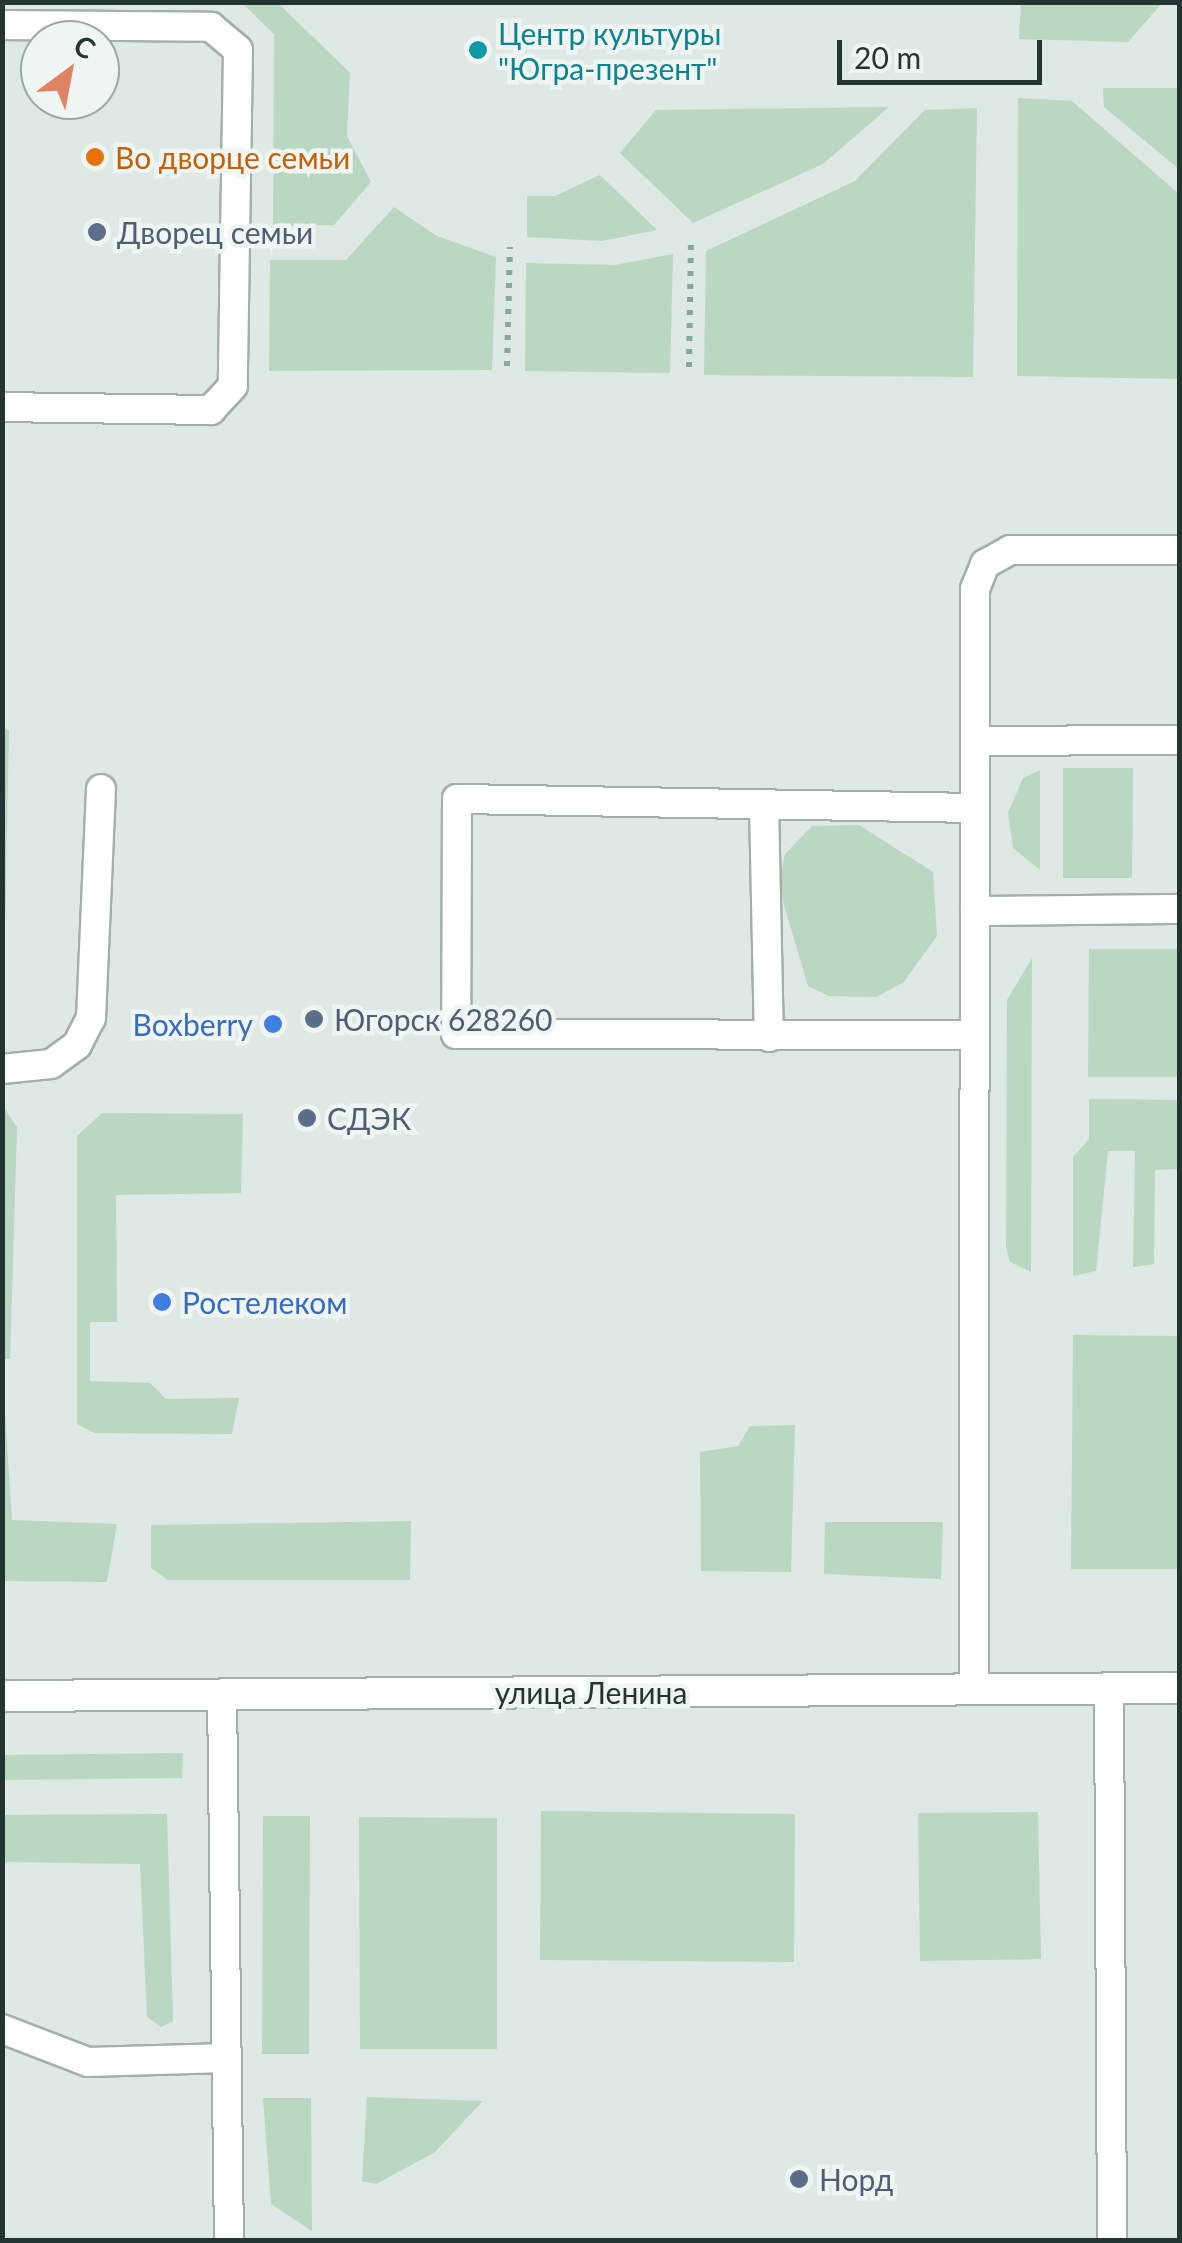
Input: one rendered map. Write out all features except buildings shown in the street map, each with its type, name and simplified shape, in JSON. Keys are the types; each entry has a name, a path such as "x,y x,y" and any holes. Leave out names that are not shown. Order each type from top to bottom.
{"street":[{"name":"улица Ленина","path":"2,1696 1180,1688"}],"lane":[{"path":"2,25 212,27 238,50 234,386 210,410 2,407"},
{"path":"974,1690 976,589 985,564 1010,550 1180,550"},
{"path":"975,741 1180,740"},
{"path":"2,1069 51,1064 77,1045 91,1018 101,790"},
{"path":"975,808 456,799 456,1034 975,1034"},
{"path":"764,804 769,1037"},
{"path":"975,911 1180,908"},
{"path":"1109,1689 1112,2240"},
{"path":"222,1694 229,2240"},
{"path":"2,2030 88,2062 226,2058"}],"path":[{"path":"689,367 691,241"},
{"path":"507,366 510,247"}],"green space":[{"path":"1021,2 1162,3 1128,42 1019,39"},
{"path":"242,3 278,3 350,73 347,136 371,182 334,225 273,226 274,34"},
{"path":"1103,88 1179,88 1179,169 1104,107"},
{"path":"1018,98 1072,101 1179,194 1179,379 1017,376"},
{"path":"889,107 823,164 693,223 620,153 656,110"},
{"path":"977,108 973,377 704,375 706,251 855,181 925,110"},
{"path":"600,175 657,230 602,241 527,237 527,196 555,196"},
{"path":"394,207 437,236 496,257 492,370 269,371 270,260 346,260"},
{"path":"673,254 670,373 525,371 526,263 615,265"},
{"path":"2,729 9,730 3,1020"},
{"path":"1063,768 1133,768 1132,878 1063,878"},
{"path":"1040,770 1040,870 1013,848 1008,813 1023,778"},
{"path":"859,825 933,872 937,936 903,983 876,997 829,996 808,986 778,885 785,854 812,826"},
{"path":"1089,949 1179,949 1179,1077 1088,1077"},
{"path":"1032,958 1031,1272 1010,1262 1006,1247 1007,1000"},
{"path":"1089,1099 1179,1100 1179,1169 1155,1170 1154,1264 1133,1267 1135,1151 1108,1151 1096,1271 1073,1276 1073,1157 1089,1139"},
{"path":"2,1105 17,1127 10,1359 2,1359"},
{"path":"102,1113 243,1114 241,1193 116,1195 117,1322 90,1322 90,1381 150,1383 166,1399 239,1398 232,1434 95,1433 77,1424 77,1136"},
{"path":"1073,1335 1179,1336 1179,1569 1071,1569"},
{"path":"3,1384 12,1520 117,1524 107,1582 3,1581"},
{"path":"795,1425 791,1572 701,1571 700,1452 738,1446 750,1426"},
{"path":"411,1521 410,1580 168,1580 151,1568 151,1525"},
{"path":"825,1522 943,1522 941,1579 824,1574"},
{"path":"183,1753 182,1778 3,1780 3,1755"},
{"path":"541,1811 795,1814 794,1962 540,1960"},
{"path":"1038,1812 1041,1959 920,1961 918,1813"},
{"path":"167,1814 173,2021 161,2027 147,2017 140,1864 3,1862 2,1815"},
{"path":"263,1816 310,1816 309,2054 262,2054"},
{"path":"359,1817 497,1818 497,2049 360,2049"},
{"path":"367,2097 483,2101 434,2153 376,2184 362,2181"},
{"path":"263,2098 311,2098 312,2231 271,2204"}],"place":[{"name":"Центр культуры \"Югра-презент\"","path":"478,50"},
{"name":"Во дворце семьи","path":"95,157"},
{"name":"Дворец семьи","path":"97,232"},
{"name":"Югорск 628260","path":"314,1019"},
{"name":"Boxberry","path":"273,1024"},
{"name":"СДЭК","path":"307,1118"},
{"name":"Ростелеком","path":"162,1302"},
{"name":"Норд","path":"799,2179"}]}
